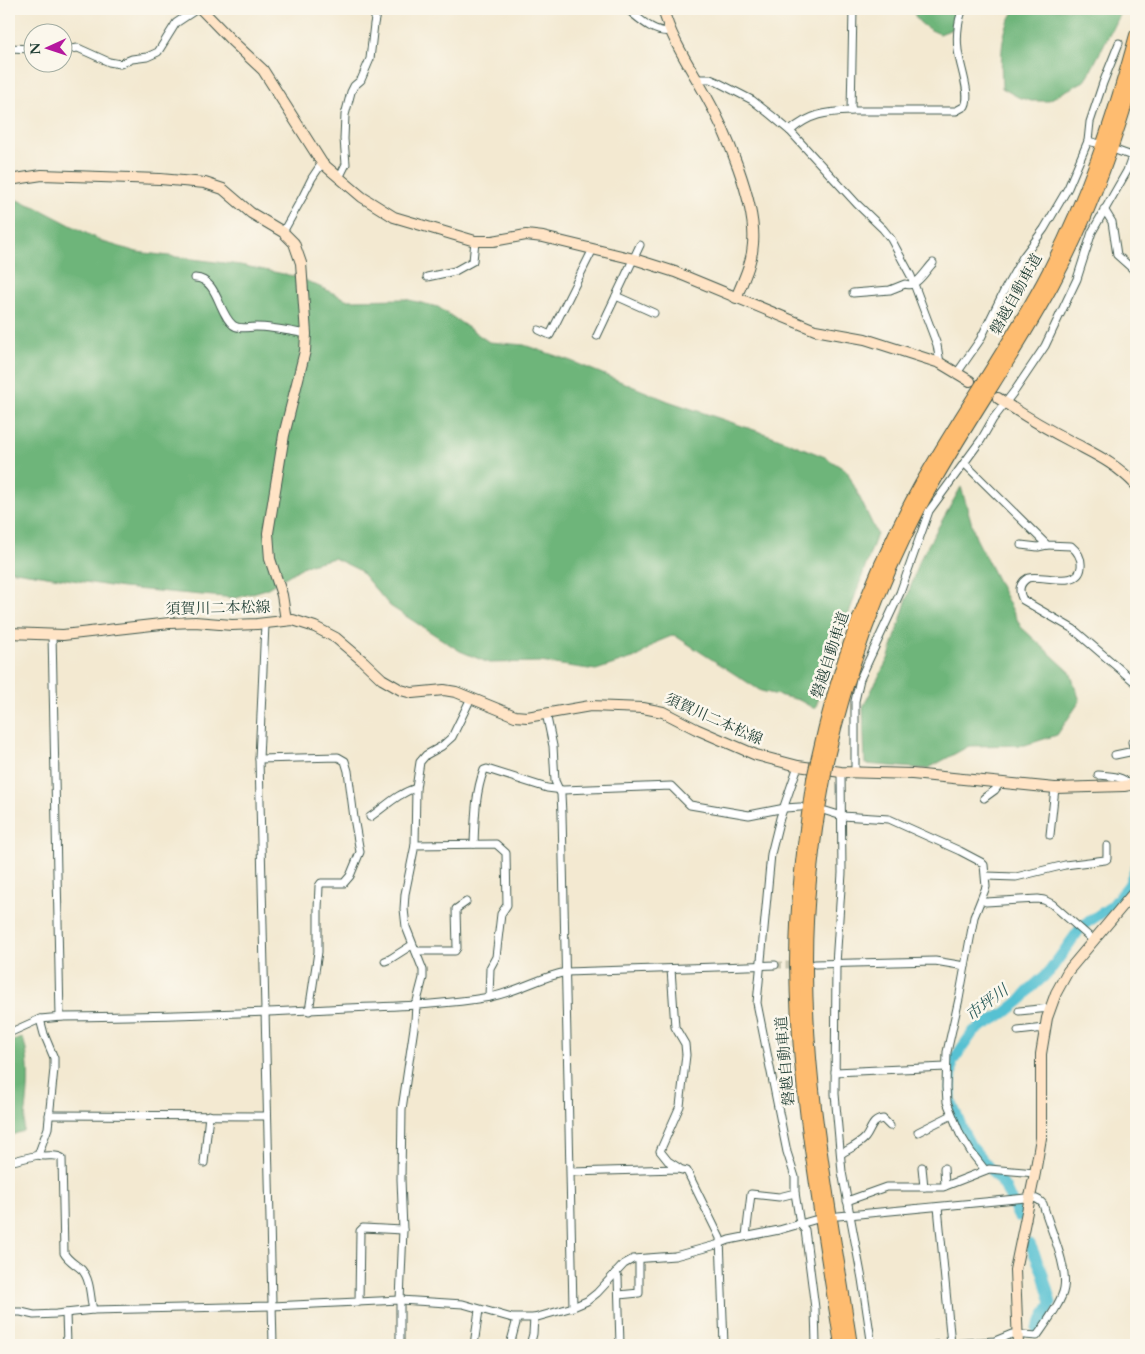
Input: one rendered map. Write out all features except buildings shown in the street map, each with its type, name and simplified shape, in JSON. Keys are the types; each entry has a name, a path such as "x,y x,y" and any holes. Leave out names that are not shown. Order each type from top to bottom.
{"highway":[{"name":"磐越自動車道","path":"841,1345 805,1106 797,1004 796,962 800,877 833,697 870,590 921,484 1026,312 1069,228 1105,138 1136,35"},
{"name":"磐越自動車道","path":"822,761 879,592 902,542 931,488 1034,317 1071,248 1096,191 1115,140 1136,70"},
{"name":"磐越自動車道","path":"818,780 818,814 810,876 806,961 807,1002 815,1105 851,1345"}],"street":[{"path":"72,49 78,48 109,62 120,64 132,59 147,58 158,52 176,23 198,9"},
{"path":"202,9 263,70 322,163 362,197 394,216 475,241 493,241 516,236 534,236 557,239 634,259 675,272 815,330 865,339 940,363 970,381"},
{"path":"339,178 346,164 345,115 351,92 354,86 361,80 370,59 377,9"},
{"path":"627,9 657,30 663,32 671,31"},
{"path":"663,9 671,31 722,129 742,183 752,217 752,255 736,298"},
{"path":"851,111 853,9"},
{"path":"790,131 801,121 824,113 956,110 965,106 967,97 958,44 960,18 963,9"},
{"path":"957,374 980,340 1005,288 1023,257 1044,229 1068,188 1088,141 1090,122 1103,82 1119,43"},
{"path":"697,79 710,79 752,100 790,131 857,204 883,229 902,257 914,284 937,345 940,363"},
{"path":"1088,141 1096,143"},
{"path":"855,772 855,701 860,679 900,593 929,511 964,463 1001,400 1016,390 1045,346 1076,279 1092,232 1127,171 1136,146"},
{"path":"1118,151 1132,156"},
{"path":"283,232 322,163"},
{"path":"9,180 42,175 160,179 205,183 223,189 251,213 283,232 294,243 299,254 306,334 305,351 284,435 268,533 270,559 282,595 286,620"},
{"path":"1104,209 1112,222 1117,255 1136,272"},
{"path":"427,277 455,271 473,261 475,241"},
{"path":"597,336 640,245"},
{"path":"539,330 550,334 593,249"},
{"path":"853,293 890,290 905,284 910,286 933,263"},
{"path":"195,278 200,278 211,286 220,306 234,326 240,328 265,327 306,334"},
{"path":"616,296 654,313"},
{"path":"1001,400 1071,441 1106,458 1122,470 1136,485"},
{"path":"964,463 1046,545"},
{"path":"1021,545 1038,547 1046,545 1071,546 1074,548 1080,560 1079,574 1070,580 1048,577 1028,578 1020,586 1023,600 1065,624 1136,683"},
{"name":"須賀川二本松線","path":"9,633 63,635 195,622 232,625 265,624 286,620 304,623 336,638 382,679 400,690 412,692 444,690 456,692 515,716 527,717 597,706 656,709 756,755 798,766 841,772 912,774 1055,788 1133,785"},
{"path":"265,624 259,759 273,1345"},
{"path":"52,634 57,811 58,980 60,1017 62,1017"},
{"path":"400,1345 403,1230 402,1109 416,1005 423,970 406,927 404,909 415,845 416,788 420,762 426,755 442,746 452,737 471,698"},
{"path":"546,713 554,746 555,781 561,794 562,814 573,1307"},
{"path":"1132,742 1136,760"},
{"path":"1115,754 1134,751"},
{"path":"259,759 338,757 345,761 348,771 360,852 350,876 344,882 320,883 319,886 318,952 309,1010"},
{"path":"798,766 780,818 771,854 762,966 757,1002 785,1144 796,1177 795,1193 800,1224 805,1230 815,1308 816,1345"},
{"path":"474,844 477,802 484,770 491,769 547,788 563,790 671,786 690,805 749,815 800,807"},
{"path":"841,772 842,873 836,964 835,1072 841,1154 847,1201 862,1279 871,1340 870,1345"},
{"path":"1098,775 1112,776 1126,780 1133,785"},
{"path":"984,798 995,790 1000,783"},
{"path":"370,817 388,806 400,795 416,788"},
{"path":"1050,835 1055,788"},
{"path":"826,811 842,816 889,819 984,865 986,886 974,917 947,1052 946,1067 947,1102 967,1147 985,1170"},
{"path":"415,845 496,844 506,852 507,905 501,914 496,957 490,968 490,997"},
{"path":"986,876 1016,877 1065,865 1105,860 1107,859 1107,846"},
{"path":"1018,1340 1016,1270 1041,1138 1041,1054 1044,1028 1056,993 1068,971 1136,890"},
{"path":"986,902 1044,900 1052,904 1093,940"},
{"path":"385,960 414,948 455,951 457,948 456,909 466,902"},
{"path":"815,964 935,961 965,966"},
{"path":"9,1033 40,1019 62,1017 265,1013 416,1005 490,997 513,991 554,974 566,972 775,966"},
{"path":"672,969 674,1027 685,1044 686,1055 680,1106 660,1150 679,1169"},
{"path":"1020,1011 1050,1008"},
{"path":"38,1155 44,1141 50,1115 54,1058 40,1019"},
{"path":"1018,1031 1044,1028"},
{"path":"835,1072 946,1067"},
{"path":"50,1115 209,1114 267,1116"},
{"path":"204,1163 209,1114"},
{"path":"918,1132 952,1115"},
{"path":"841,1154 865,1138 878,1119 883,1119 890,1126"},
{"path":"9,1162 38,1155 62,1158 64,1253 67,1258 82,1270 87,1278 93,1310"},
{"path":"922,1168 924,1187"},
{"path":"944,1168 945,1186"},
{"path":"847,1201 886,1188 945,1186 994,1168 1035,1174"},
{"path":"570,1172 679,1169 688,1172 721,1243 724,1345"},
{"path":"746,1236 751,1194 779,1197 795,1193"},
{"path":"838,1216 1035,1197 1043,1204 1063,1266 1064,1287 1062,1296 1037,1336 1018,1340 1006,1335 994,1341 934,1345"},
{"path":"938,1207 951,1344"},
{"path":"9,1312 34,1315 93,1310 272,1306 400,1300 464,1304 479,1310 516,1319 534,1318 573,1307 587,1300 597,1293 628,1262 639,1259 675,1256 746,1236 779,1230 814,1220"},
{"path":"359,1302 360,1231 363,1228 403,1230"},
{"path":"619,1295 639,1293 639,1259"},
{"path":"615,1273 618,1277 620,1345"},
{"path":"474,1345 479,1310"},
{"path":"66,1313 67,1345"},
{"path":"530,1345 534,1318"},
{"path":"510,1345 516,1319"}],"green space":[{"path":"913,9 960,9 955,28 940,34 919,22"},
{"path":"1016,9 1122,9 1086,80 1047,101 1031,101 1018,97 1002,88 1002,47 1006,27"},
{"path":"9,197 36,207 103,242 137,252 240,265 298,277 348,300 405,299 438,307 489,342 524,345 571,361 668,401 775,437 825,457 847,471 877,534 815,709 799,700 761,691 674,635 657,642 639,656 596,670 540,662 489,663 460,651 390,606 359,570 334,558 306,565 266,589 236,598 123,588 9,570"},
{"path":"961,487 976,538 1021,627 1070,672 1080,701 1057,735 1025,745 969,746 927,769 865,764 863,707 889,657 918,563"},
{"path":"23,1038 28,1061 28,1096 25,1120 23,1131 9,1136 9,1042"}],"waterway":[{"name":"市坪川","path":"1018,1216 1005,1187 971,1146 964,1133 951,1100 952,1062 974,1031 1005,1013 1020,1001 1049,972 1082,926 1112,906 1129,885 1136,867"},
{"name":"市坪川","path":"1030,1244 1042,1271 1051,1303 1037,1329"}],"tunnel":[{"path":"775,965 797,965"}]}
